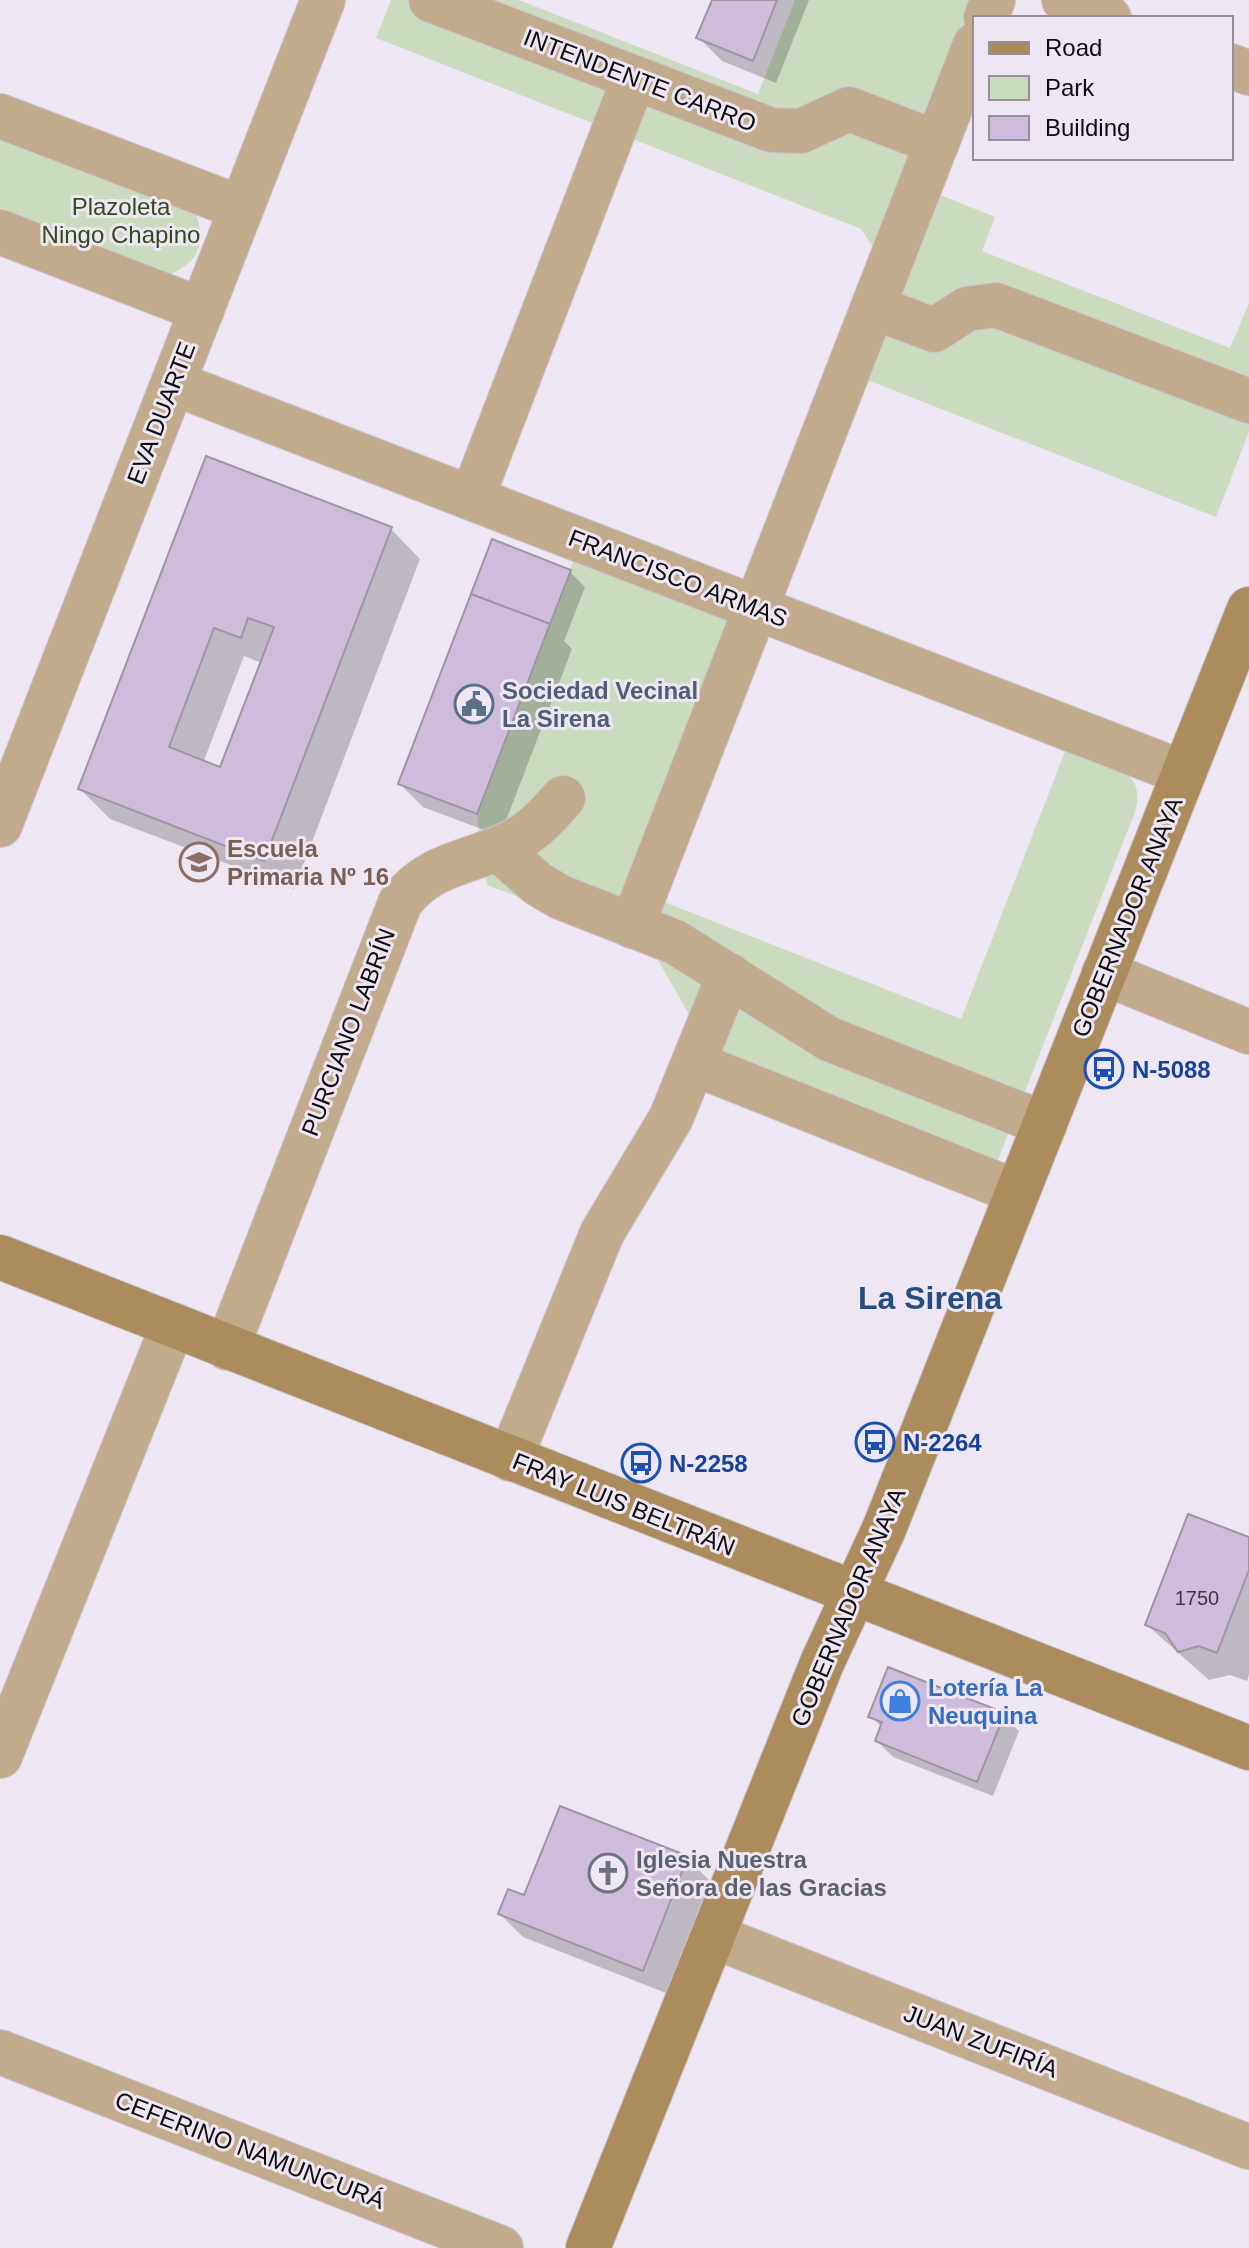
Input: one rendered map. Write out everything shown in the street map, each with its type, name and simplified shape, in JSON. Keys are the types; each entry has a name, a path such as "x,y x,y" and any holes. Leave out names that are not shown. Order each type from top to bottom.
{"street":[{"name":"EVA DUARTE","path":"0,825 323,0"},
{"name":"INTENDENTE CARRO","path":"431,0 755,124 787,133 814,126 849,109 937,143"},
{"path":"1064,0 1104,16"},
{"path":"632,926 973,50"},
{"path":"472,498 634,78"},
{"path":"0,116 241,208"},
{"path":"0,232 202,310"},
{"path":"873,307 934,330 967,309 996,305 1249,401"},
{"name":"FRANCISCO ARMAS","path":"173,383 1184,773"},
{"name":"GOBERNADOR ANAYA","path":"588,2248 822,1663 884,1529 1249,609"},
{"name":"PURCIANO LABRÍN","path":"227,1348 400,903 410,889 432,872 498,849 530,831 563,798"},
{"path":"498,849 549,891 675,942 829,1039 1045,1124"},
{"path":"1104,973 1249,1032"},
{"path":"510,1459 602,1233 671,1118 729,975"},
{"path":"695,1064 1017,1192"},
{"name":"FRAY LUIS BELTRÁN","path":"0,1257 1249,1748"},
{"path":"0,1756 173,1325"},
{"name":"JUAN ZUFIRÍA","path":"713,1936 1249,2147"},
{"name":"CEFERINO NAMUNCURÁ","path":"0,2052 501,2248"}],"green space":[{"path":"391,0 519,0 758,94 795,0 1014,0 973,16 938,194 995,217 982,251 1230,348 1249,303 1249,432 1216,517 832,366 876,252 861,229 376,38"},
{"name":"Plazoleta Ningo Chapino","path":"0,128 195,212 200,241 194,257 170,274 0,218"},
{"path":"575,557 763,629 659,900 961,1019 1066,749 1126,773 1133,781 1137,796 1135,812 985,1193 732,1089 651,948 487,885 477,815"}],"building":[{"path":"712,0 777,0 753,61 696,38"},
{"path":"206,456 392,527 264,861 78,789","holes":["248,618 274,627 220,767 169,747 214,628 241,638"]},
{"path":"492,539 571,570 550,624 471,594"},
{"name":"Sociedad Vecinal La Sirena","path":"471,594 550,624 477,814 398,784"},
{"path":"1188,1514 1249,1537 1249,1570 1217,1653 1199,1646 1178,1652 1165,1633 1145,1625"},
{"path":"888,1667 1005,1713 977,1782 875,1741 882,1722 868,1717"},
{"name":"Iglesia Nuestra Señora de las Gracias","path":"560,1806 688,1856 643,1971 498,1914 508,1889 524,1895"}],"place":[{"name":"Sociedad Vecinal La Sirena","path":"474,704"},
{"name":"Escuela Primaria Nº 16","path":"199,862"},
{"name":"N-5088","path":"1104,1069"},
{"name":"N-2264","path":"875,1442"},
{"name":"N-2258","path":"641,1463"},
{"name":"Lotería La Neuquina","path":"900,1701"},
{"name":"Iglesia Nuestra Señora de las Gracias","path":"608,1873"}],"district":[{"name":"La Sirena","path":"930,1298"}]}
